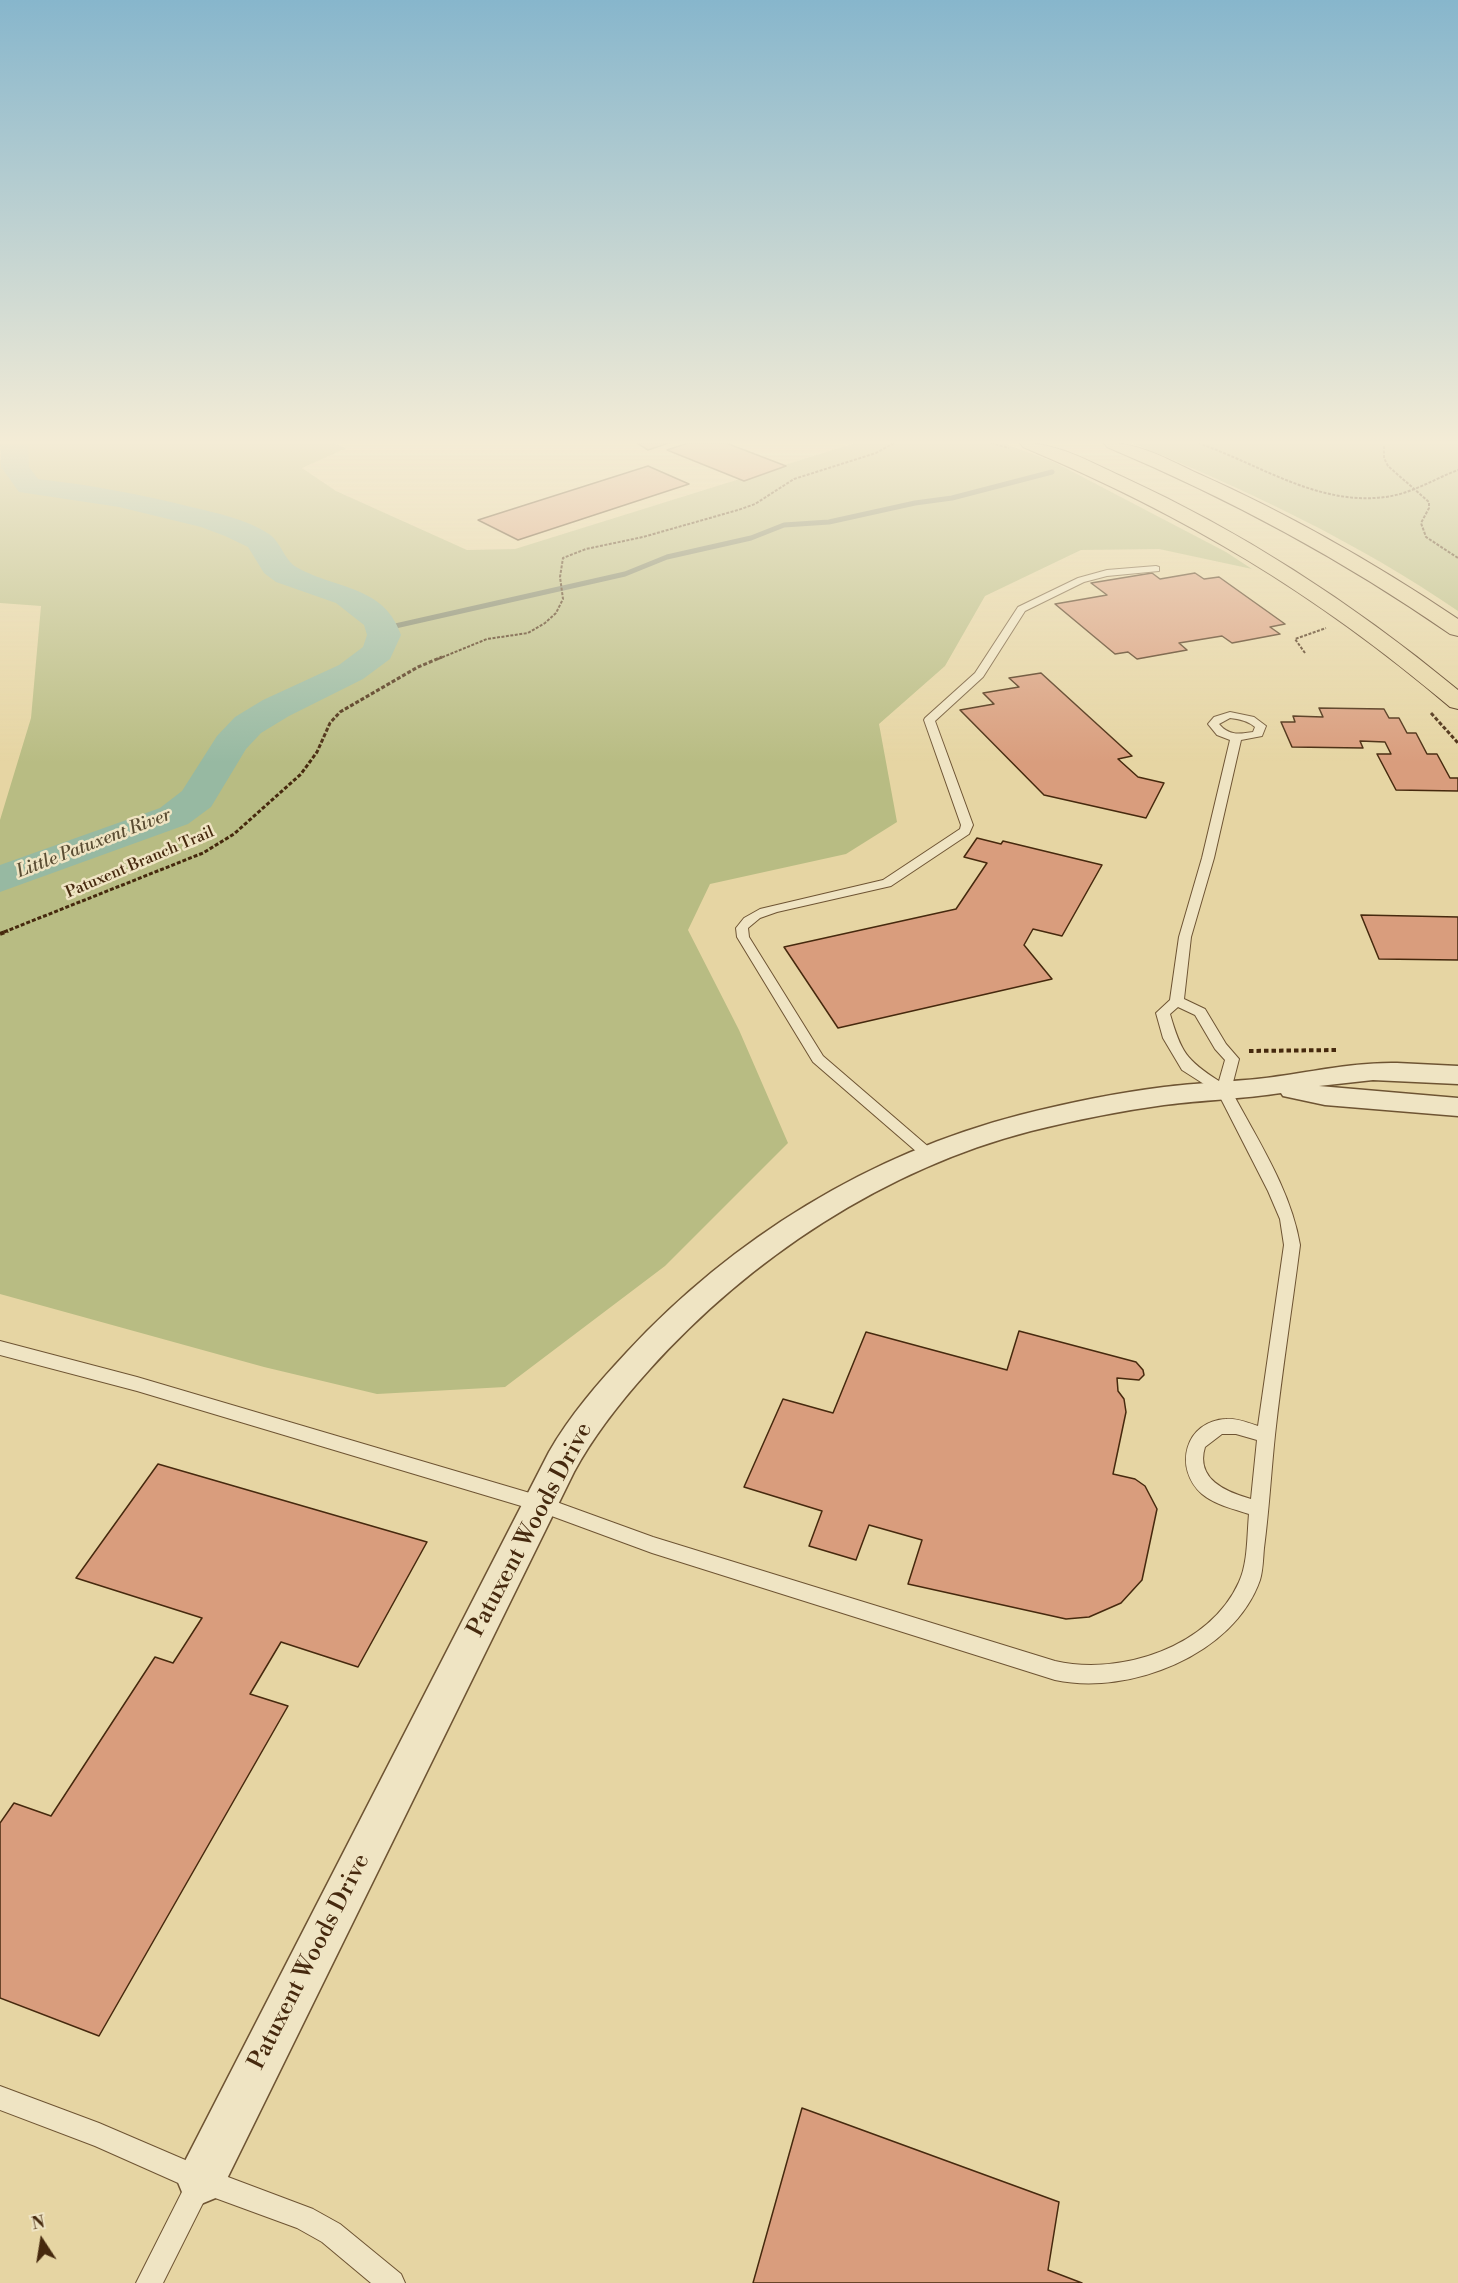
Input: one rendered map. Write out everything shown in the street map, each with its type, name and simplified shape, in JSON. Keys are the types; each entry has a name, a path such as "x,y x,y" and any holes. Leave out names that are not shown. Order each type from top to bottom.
{"main road":[{"path":"1248,550 1273,563 1361,622 1458,702"},
{"path":"1333,550 1385,580 1458,629"}],"street":[{"name":"Patuxent Woods Drive","path":"1268,1070 1325,1096 1458,1107"},
{"name":"Patuxent Woods Drive","path":"201,2180 540,1504 575,1440 603,1401 692,1305 733,1272 834,1204 930,1155 990,1133 1079,1111 1224,1090 1268,1070 1458,1075"}],"lane":[{"path":"930,1155 818,1059 743,937 742,928 747,920 774,909 887,884 965,831 967,825 929,720 979,675 1021,609 1081,580 1107,573 1156,569"},
{"path":"0,1348 137,1383 540,1504 652,1545 1019,1660 1067,1672 1112,1671 1150,1664 1190,1647 1216,1629 1233,1612 1250,1579 1266,1435 1292,1245 1288,1219 1276,1191 1224,1090 1187,1067 1170,1038 1163,1012 1178,1001 1185,937 1208,858 1236,738"},
{"path":"1178,1001 1200,1012 1220,1046 1232,1059 1224,1090"},
{"path":"1259,1510 1209,1489 1193,1468 1193,1457 1200,1439 1208,1431 1222,1426 1266,1435"},
{"path":"0,2098 99,2134 201,2180 304,2218 331,2233 392,2283"},
{"path":"149,2283 201,2180"}],"path":[{"name":"Patuxent Branch Trail","path":"0,934 202,852 234,834 301,774 317,753 330,723 340,712 418,667 487,639 528,633 545,623 556,613 563,599 560,577 563,558 586,550"},
{"path":"1445,550 1458,558"},
{"path":"1248,1051 1268,1070"}],"green space":[{"path":"0,550 1117,550 1081,550 985,596 945,666 879,724 897,822 846,854 710,884 688,930 739,1030 788,1143 665,1266 505,1387 377,1394 264,1367 0,1294 0,820 31,718 41,606 0,603"},
{"path":"1162,550 1221,550 1252,569"},
{"path":"1358,550 1458,550 1458,611 1420,586"}],"building":[{"path":"1152,573 1160,579 1195,573 1204,579 1219,577 1285,624 1270,627 1280,634 1232,643 1222,636 1179,643 1187,650 1137,659 1128,652 1115,654 1055,604 1107,595 1091,583"},
{"path":"1041,673 1132,756 1118,759 1138,777 1164,783 1146,818 1044,795 960,710 994,704 983,693 1019,687 1009,678"},
{"path":"1319,708 1384,709 1389,718 1399,718 1407,733 1416,733 1427,754 1437,754 1450,778 1458,778 1458,791 1396,790 1377,754 1391,754 1385,742 1360,741 1363,748 1292,747 1281,722 1295,722 1293,716 1323,717"},
{"path":"977,838 1001,844 1003,841 1102,865 1062,936 1033,929 1024,945 1052,979 838,1028 784,947 956,909 987,863 964,857"},
{"path":"1361,915 1458,917 1458,960 1379,959"},
{"path":"1019,1331 1136,1362 1143,1370 1144,1375 1139,1380 1117,1378 1118,1391 1124,1399 1126,1412 1113,1474 1135,1479 1145,1486 1157,1509 1142,1580 1121,1603 1089,1617 1066,1619 908,1584 922,1540 869,1525 856,1560 809,1546 822,1511 744,1487 783,1399 833,1413 866,1332 1007,1370"},
{"path":"158,1464 427,1542 358,1667 281,1642 250,1694 288,1706 99,2036 0,1998 0,1823 14,1803 51,1816 155,1657 173,1663 202,1618 76,1578"},
{"path":"802,2108 1059,2202 1048,2270 1082,2283 753,2283"}],"waterway":[{"name":"Little Patuxent River","path":"0,879 174,816 197,799 230,744 248,725 276,708 351,672 378,652 384,635 380,622 366,608 347,596 287,575 275,566 267,550"},
{"path":"382,629 625,574 667,557 700,550"}]}
